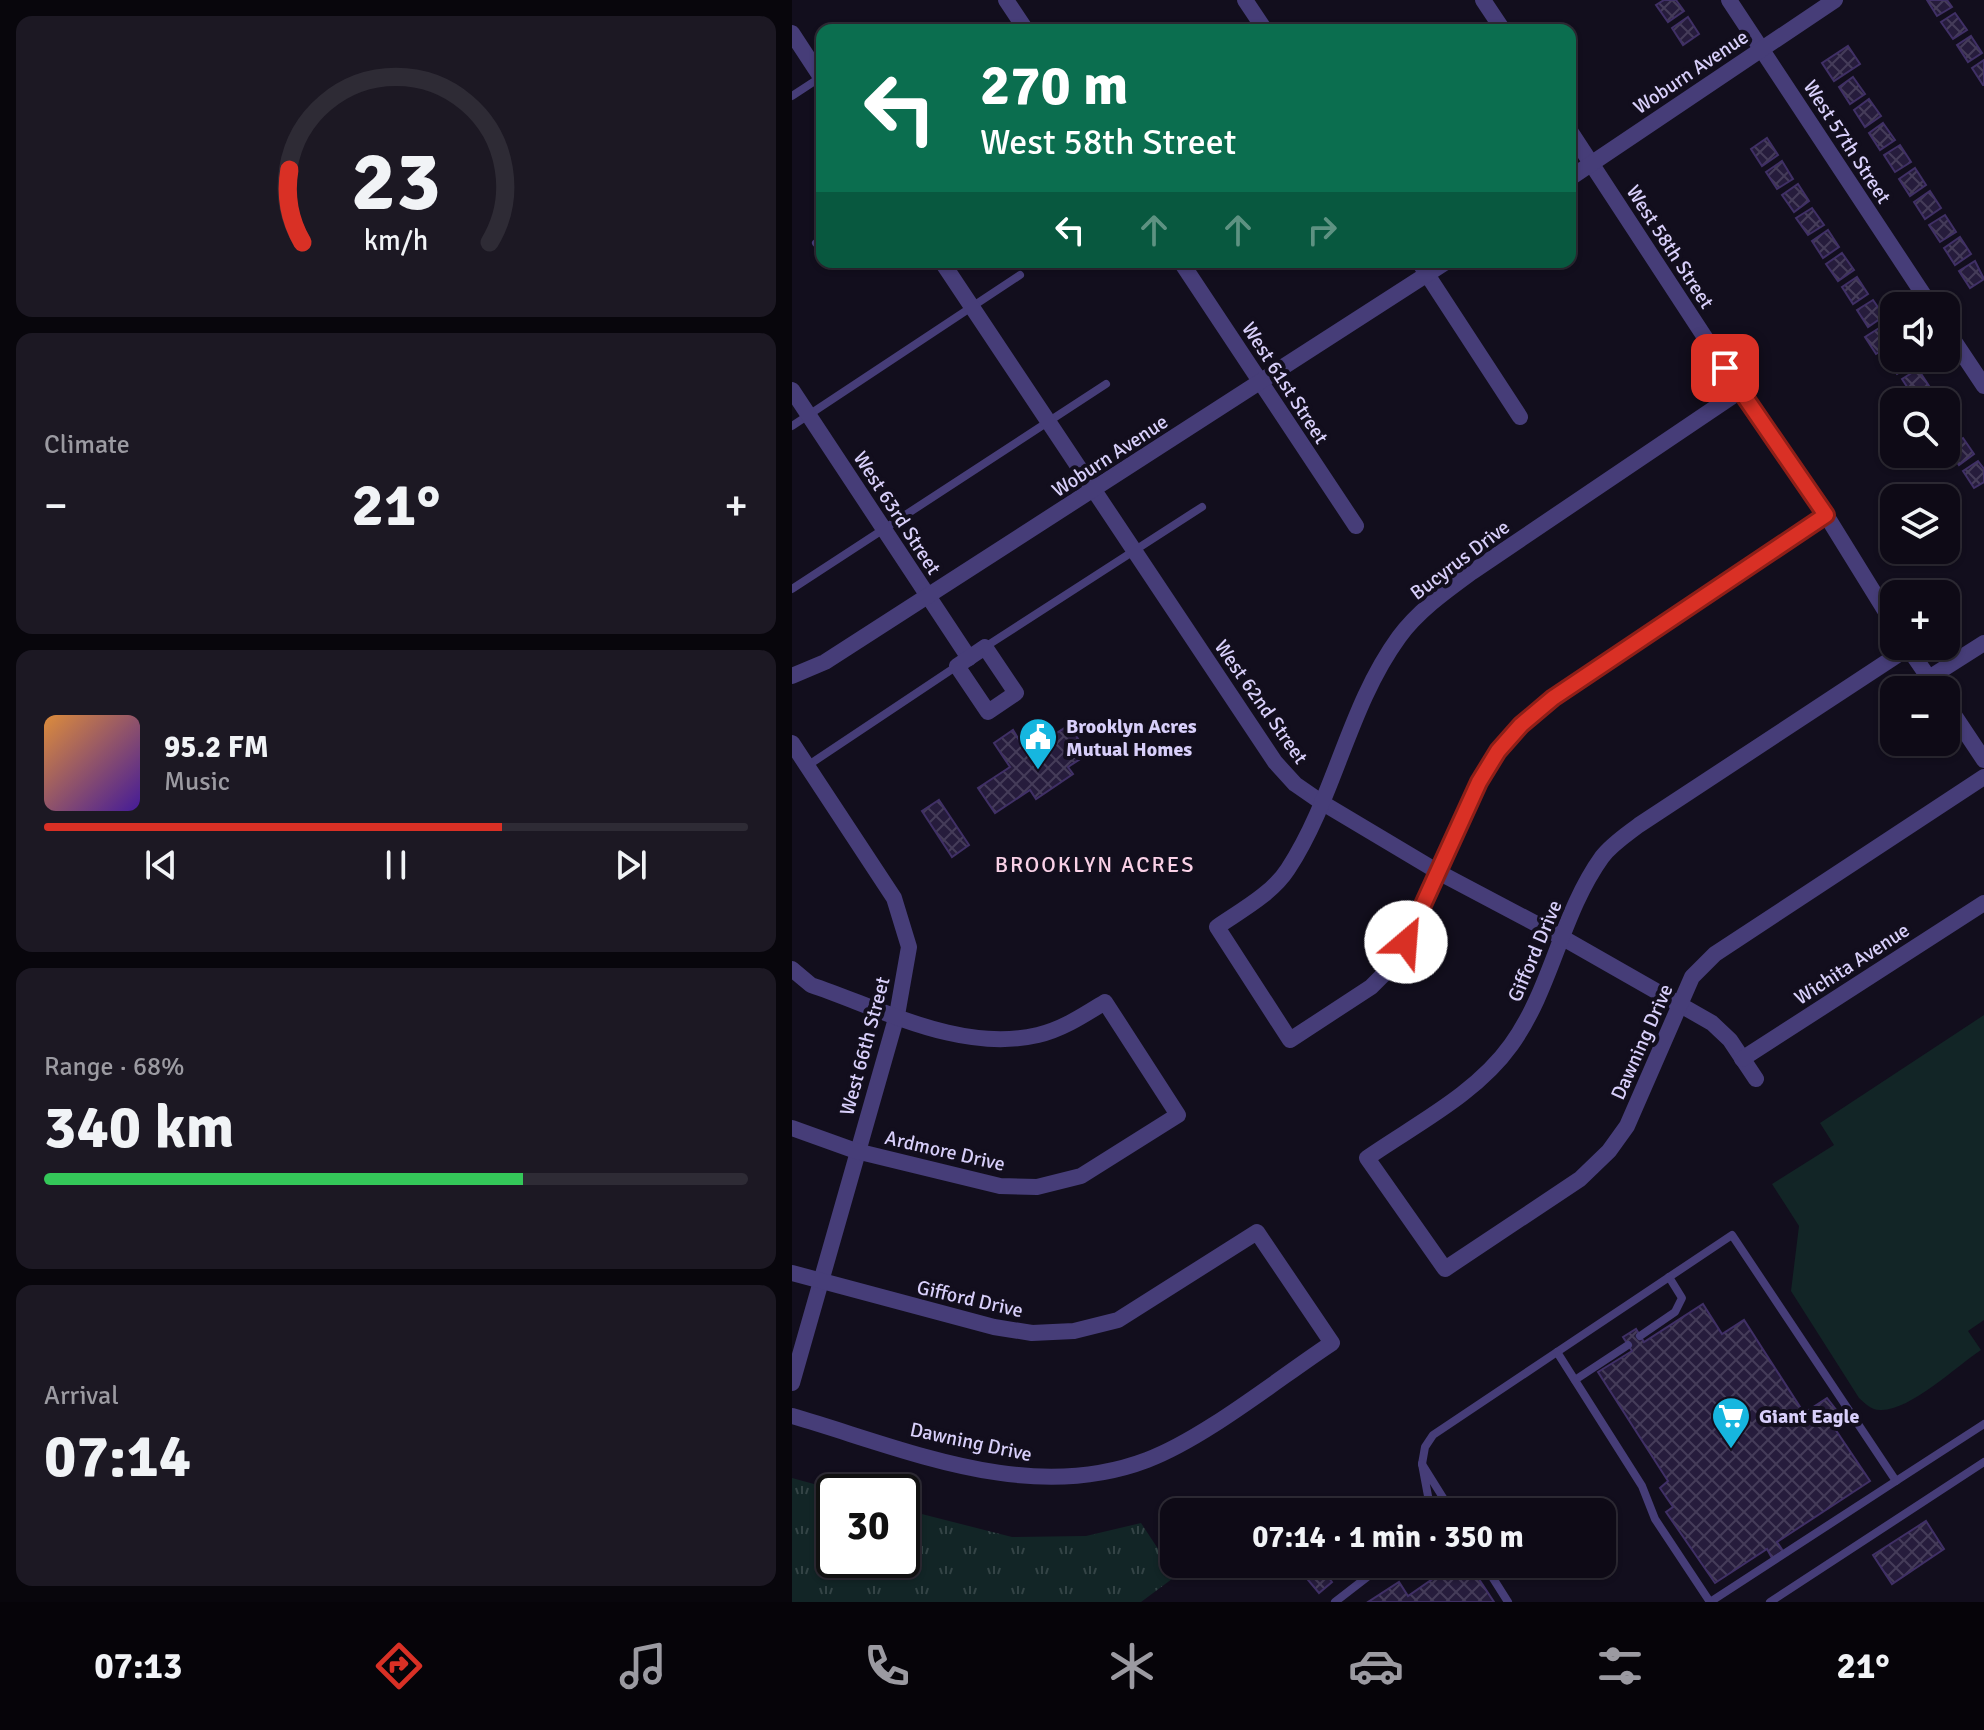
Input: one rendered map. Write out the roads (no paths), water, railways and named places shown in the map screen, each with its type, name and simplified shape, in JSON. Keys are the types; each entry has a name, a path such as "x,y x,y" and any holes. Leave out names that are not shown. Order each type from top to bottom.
{"street":[{"path":"1006,0 1022,24"},
{"path":"1245,0 1261,24"},
{"path":"1483,0 1499,24"},
{"name":"West 57th Street","path":"1729,0 1922,292"},
{"name":"Woburn Avenue","path":"1576,174 1835,0"},
{"path":"792,33 816,68"},
{"name":"West 58th Street","path":"1576,140 1740,391 1826,515 1880,602"},
{"name":"West 62nd Street","path":"946,268 1275,762 1295,784 1440,873 1563,938 1712,1023 1756,1079"},
{"name":"West 61st Street","path":"1185,268 1356,526"},
{"path":"1423,268 1520,417"},
{"name":"Woburn Avenue","path":"792,676 825,662 1093,492 1261,382 1423,268"},
{"path":"1960,350 1984,386"},
{"name":"West 63rd Street","path":"792,390 928,596 988,712 1016,693 985,647"},
{"name":"Bucyrus Drive","path":"1440,873 1395,963 1371,987 1290,1040 1217,927 1259,897 1287,871 1321,802 1378,669 1400,635 1436,598 1740,391"},
{"path":"1440,873 1479,782 1498,751 1521,725 1553,698 1826,515"},
{"path":"1943,676 1984,643"},
{"path":"963,662 985,647"},
{"name":"Gifford Drive","path":"1405,1213 1367,1158 1468,1089 1493,1067 1535,1006 1582,889 1609,850 1639,825 1888,660"},
{"path":"1960,724 1984,760"},
{"name":"West 66th Street","path":"792,743 894,898 905,922 909,947 897,1015 792,1383"},
{"name":"Dawning Drive","path":"1405,1213 1445,1269 1580,1179 1609,1151 1627,1126 1692,977 1715,954 1984,777"},
{"name":"Wichita Avenue","path":"1742,1059 1984,903"},
{"path":"792,969 811,985 897,1015"},
{"name":"Ardmore Drive","path":"856,1151 1000,1186 1037,1187 1081,1176 1178,1115 1105,1002 1069,1024 1039,1035 1001,1040 959,1036 897,1015"},
{"path":"792,1128 856,1151"},
{"name":"Gifford Drive","path":"821,1283 994,1327 1032,1333 1074,1331 1118,1320 1257,1232 1294,1289"},
{"path":"792,1273 821,1283"},
{"name":"Dawning Drive","path":"792,1416 956,1464 1005,1474 1050,1478 1095,1475 1147,1460 1181,1443 1332,1343 1294,1289"}],"lane":[{"path":"792,96 816,81"},
{"path":"792,426 1020,275"},
{"path":"792,589 1106,384"},
{"path":"985,647 1202,507"},
{"path":"807,766 963,662"},
{"path":"1428,1498 1422,1464 1425,1447 1433,1435 1732,1235 1896,1481"},
{"path":"1640,1336 1680,1306 1682,1298 1669,1277"},
{"path":"1575,1380 1628,1345"},
{"path":"1557,1352 1642,1486 1655,1519 1710,1602 1984,1424"},
{"path":"1770,1602 1984,1462"},
{"path":"1422,1464 1443,1498"},
{"path":"1335,1602 1366,1578"},
{"path":"1493,1578 1508,1602"}],"place":[{"name":"Brooklyn Acres Mutual Homes","path":"1038,771"},
{"name":"Giant Eagle","path":"1731,1450"}],"district":[{"name":"BROOKLYN ACRES","path":"1095,864"}]}
